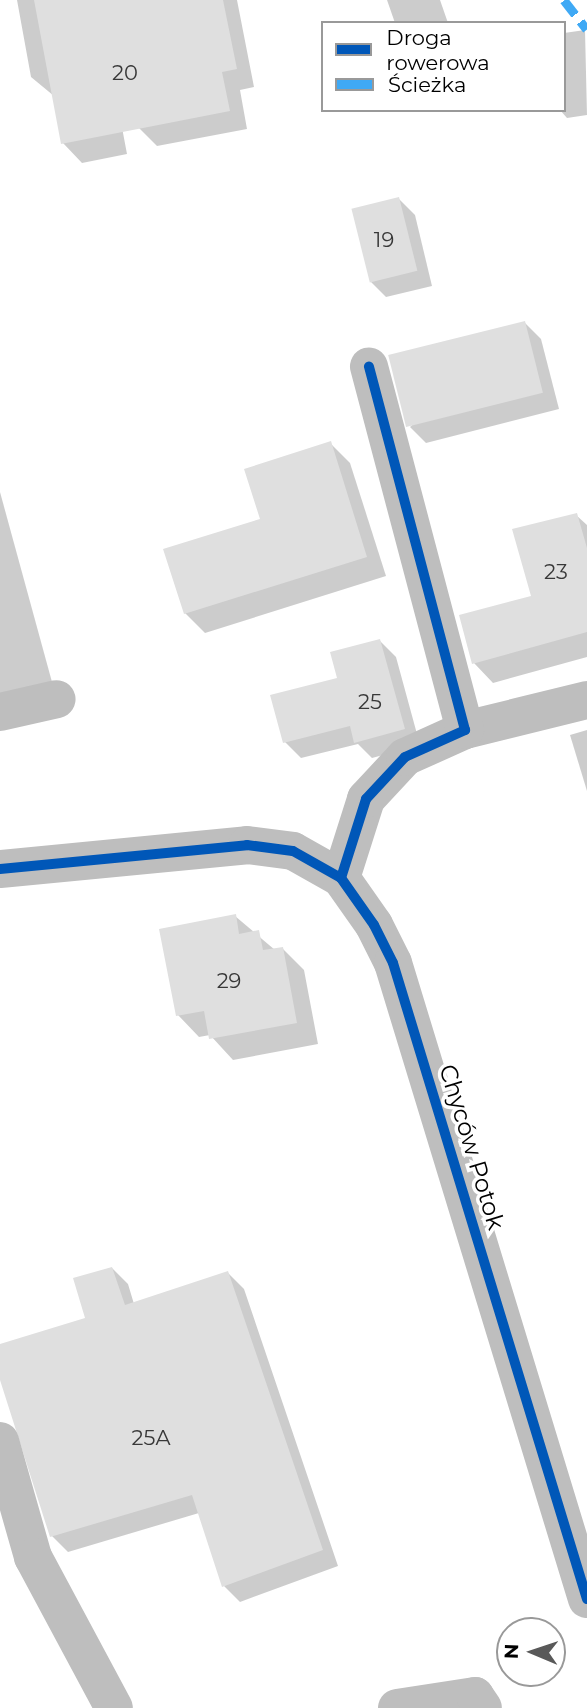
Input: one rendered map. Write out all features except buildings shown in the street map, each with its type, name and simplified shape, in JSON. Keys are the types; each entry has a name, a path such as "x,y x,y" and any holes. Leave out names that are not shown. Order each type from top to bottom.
{"street":[{"path":"369,366 465,730"},
{"path":"0,712 57,699"},
{"path":"341,878 366,799 405,757 465,730 587,699"},
{"name":"Chyców Potok","path":"0,869 247,845 293,851 341,878 393,963 587,1599"},
{"path":"0,1441 33,1557 114,1708"},
{"path":"397,1708 475,1696 483,1708"}],"marked path":[{"path":"564,0 587,29"}],"cycle path":[{"path":"341,878 366,799 405,757 465,730 369,366"},
{"path":"0,869 247,845 293,851 341,878 374,925 393,963 587,1599"}]}
